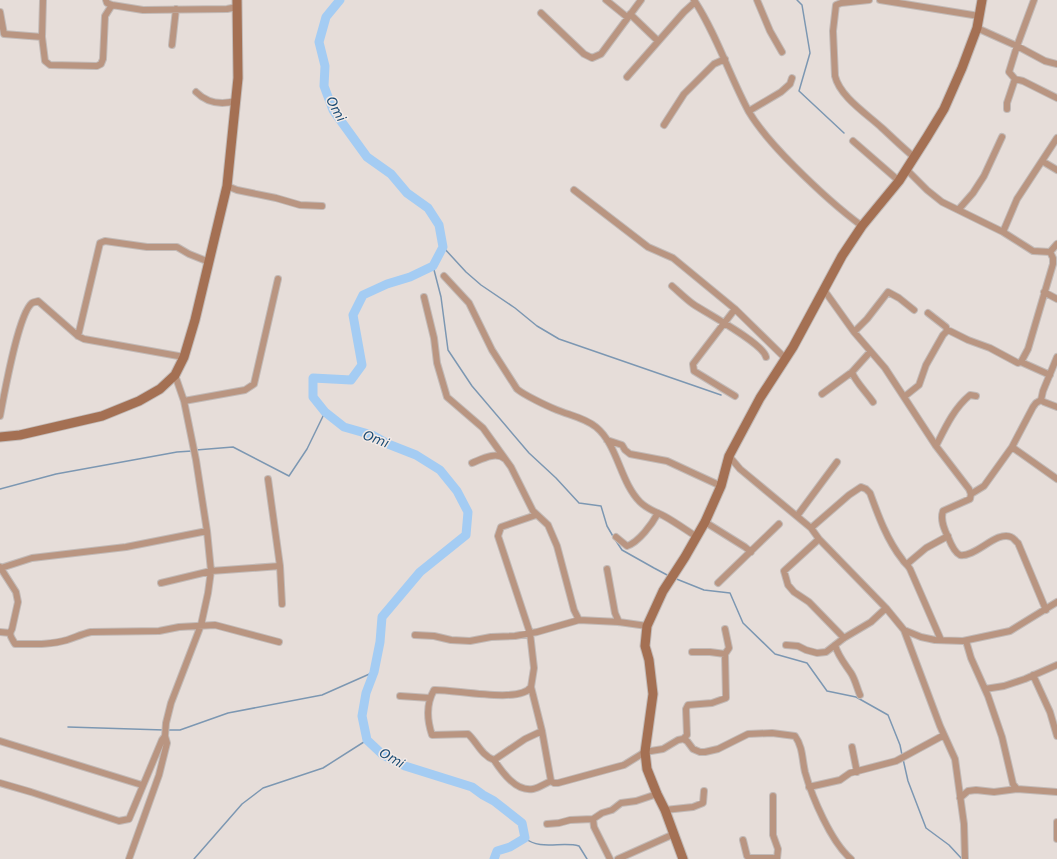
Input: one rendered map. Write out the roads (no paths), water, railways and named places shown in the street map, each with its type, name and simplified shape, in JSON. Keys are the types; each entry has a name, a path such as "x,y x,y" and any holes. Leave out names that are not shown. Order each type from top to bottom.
{"street":[{"path":"43,0 42,37 46,61 50,65 97,66 101,64 103,59 105,16 112,6"},
{"path":"0,437 20,435 102,416 139,401 160,389 175,375 184,357 200,301 227,186 238,78 237,4 143,10 112,6 107,3 106,0"},
{"path":"606,0 658,41"},
{"path":"541,13 584,54 592,58 601,54 641,0"},
{"path":"757,0 770,31 782,52"},
{"path":"869,0 841,3 836,6 833,31 836,83 847,96 893,140 914,157"},
{"path":"880,0 922,2 926,8 979,16"},
{"path":"683,859 665,810 647,769 645,752 653,694 649,660 645,646 647,626 663,591 698,537 721,486 729,456 760,398 786,359 842,256 862,226 906,169 944,109 962,68 977,28 982,0"},
{"path":"1034,0 1009,72 1015,79 1023,81 1057,98"},
{"path":"627,77 694,1 714,34 749,111 762,131 839,209 862,226"},
{"path":"172,45 176,9"},
{"path":"0,12 4,34 42,37"},
{"path":"977,28 1017,46 1045,61 1057,64"},
{"path":"664,125 684,94 714,64 725,59"},
{"path":"749,111 781,92 790,84 792,78"},
{"path":"1007,110 1007,103 1015,79"},
{"path":"196,92 210,101 226,104 236,101"},
{"path":"959,209 973,193 984,176 1002,137"},
{"path":"1002,232 1017,199 1057,138"},
{"path":"852,141 898,180"},
{"path":"1042,161 1057,170"},
{"path":"906,169 927,190 942,202 959,209 1033,250 1050,252"},
{"path":"227,186 237,190 276,198 300,205 322,206"},
{"path":"574,190 648,247 673,258 735,309 786,359"},
{"path":"78,336 100,243 105,241 147,247 176,247 209,262"},
{"path":"1050,252 1057,244"},
{"path":"1021,362 1028,349 1052,264 1053,258 1050,252"},
{"path":"444,276 469,303 492,350 517,389 521,393 555,410 595,426 607,440 625,479 636,497 647,507 698,537"},
{"path":"184,401 245,390 254,384 278,279"},
{"path":"672,286 693,304 724,322 758,347 765,353 766,357"},
{"path":"824,290 854,332 885,368 936,446 961,477 971,494"},
{"path":"854,332 888,292 899,298 914,310"},
{"path":"1044,292 1057,298"},
{"path":"424,297 434,338 438,368 447,397 483,428 511,467 536,515 548,525 557,546 574,610 579,620"},
{"path":"0,416 16,337 27,310 32,303 38,301 78,336 184,357"},
{"path":"735,309 696,360 693,367 694,371 735,396"},
{"path":"928,313 946,327 947,331"},
{"path":"947,331 990,348 1018,363 1021,362 1050,375"},
{"path":"904,396 919,385 926,365 943,335 947,331"},
{"path":"822,394 852,372 870,352"},
{"path":"1041,400 1043,391 1057,358"},
{"path":"852,372 853,377 857,380 873,402"},
{"path":"129,859 159,775 167,743 165,734 166,723 171,703 201,625 211,571 207,531 196,460 184,401 175,375"},
{"path":"936,446 953,413 970,395 976,396"},
{"path":"1046,610 1018,544 1011,537 1005,536 999,538 967,554 960,555 957,553 948,536 941,519 943,511 968,501 971,494 984,486 1012,447 1036,402 1041,400 1057,407"},
{"path":"607,440 622,445 630,454 667,461 721,486"},
{"path":"1012,447 1057,479"},
{"path":"472,463 494,455 502,456 506,460"},
{"path":"729,456 740,469 811,528 819,539 886,608 904,630 944,735 955,759 964,824 965,859"},
{"path":"797,516 837,462"},
{"path":"268,479 280,566 282,604"},
{"path":"811,528 849,495 861,487 866,489 870,493 885,530 902,560 907,564 941,640"},
{"path":"616,537 627,546 632,544 652,524 658,513"},
{"path":"536,515 501,527 498,536 530,633 534,668 531,687 542,732 551,781"},
{"path":"705,522 745,547 750,552"},
{"path":"718,583 780,524"},
{"path":"207,531 126,548 32,558 0,567 16,592 18,602 10,636 15,644 43,644 67,640 81,634 91,632 159,631 201,625 215,625 278,642"},
{"path":"907,564 926,548 948,536"},
{"path":"819,539 784,572 788,585 794,592 809,602 844,638"},
{"path":"161,583 211,571 280,566"},
{"path":"606,569 619,622"},
{"path":"904,630 921,637 941,640 966,640 1010,631 1057,602"},
{"path":"786,644 798,646 817,654 826,652 844,638 871,622 886,608"},
{"path":"415,635 434,636 450,640 470,640 515,636 579,620 619,622 647,626"},
{"path":"531,687 528,691 522,693 486,695 444,689 434,690 430,698 428,725 432,735 468,734 480,751 494,760 505,775 516,784 526,788 534,789 551,781 558,783 624,764 645,752 663,749 678,740 683,739 687,735 686,709 688,705 712,703 726,698 727,692 724,664 725,654 729,648 725,630"},
{"path":"0,632 10,632"},
{"path":"966,640 971,658 985,689 1002,738 1013,784 1017,789"},
{"path":"835,645 837,653 844,665 852,674 860,695"},
{"path":"692,652 725,654"},
{"path":"985,689 1004,686 1033,676 1057,665"},
{"path":"1033,676 1050,712 1057,736"},
{"path":"400,696 430,698"},
{"path":"494,760 525,739 542,732"},
{"path":"683,739 687,741 693,749 704,752 718,749 748,734 772,733 795,736 798,740 803,756 804,768 809,787 836,841 851,859"},
{"path":"0,783 119,821 129,819 165,734"},
{"path":"809,787 840,780 850,773 896,761 944,735"},
{"path":"0,741 142,786"},
{"path":"852,747 857,772"},
{"path":"960,798 968,791 976,790 994,792 1017,789 1057,792"},
{"path":"665,810 693,807 703,803 704,791"},
{"path":"547,824 570,820 593,819 602,812 612,810 616,805 621,803 636,801 657,794"},
{"path":"773,796 773,835 778,849 777,859"},
{"path":"593,819 594,826 610,859"},
{"path":"1057,822 1057,839"},
{"path":"618,859 674,834"},
{"path":"743,840 747,856 749,858 773,859"}],"waterway":[{"name":"Omi","path":"340,0 326,17 319,42 325,66 324,86 333,110 367,157 391,174 407,193 428,208 439,225 443,247 433,266 410,277 387,284 363,295 353,315 362,365 351,380 313,378 313,397 325,412 344,427 372,435 388,444 416,455 440,470 457,491 468,512 466,535 420,572 382,617 380,642 374,672 366,693 362,716 367,740 383,755 405,766 472,787 494,801 522,823 525,838 510,847 497,851 494,859"},
{"path":"797,0 802,5 810,53 799,91 844,133"},
{"path":"443,247 466,272 481,285 515,308 537,326 559,339 721,395"},
{"path":"433,266 441,297 448,350 472,386 529,453 556,478 579,503 601,506 607,526 614,538"},
{"path":"196,450 233,447 289,476 307,449 325,412"},
{"path":"0,489 56,474 177,452 192,451"},
{"path":"616,541 622,550 669,576"},
{"path":"674,578 704,590 730,593 743,623 775,654 807,663 827,691 856,697 888,715 900,745 902,755"},
{"path":"168,730 180,730 228,713 322,695 374,672"},
{"path":"68,727 164,730"},
{"path":"194,859 242,804 263,788 323,768 367,740"},
{"path":"903,759 908,781 926,828 949,845 962,859"},
{"path":"525,838 537,844 566,844 579,846 587,859"}]}
